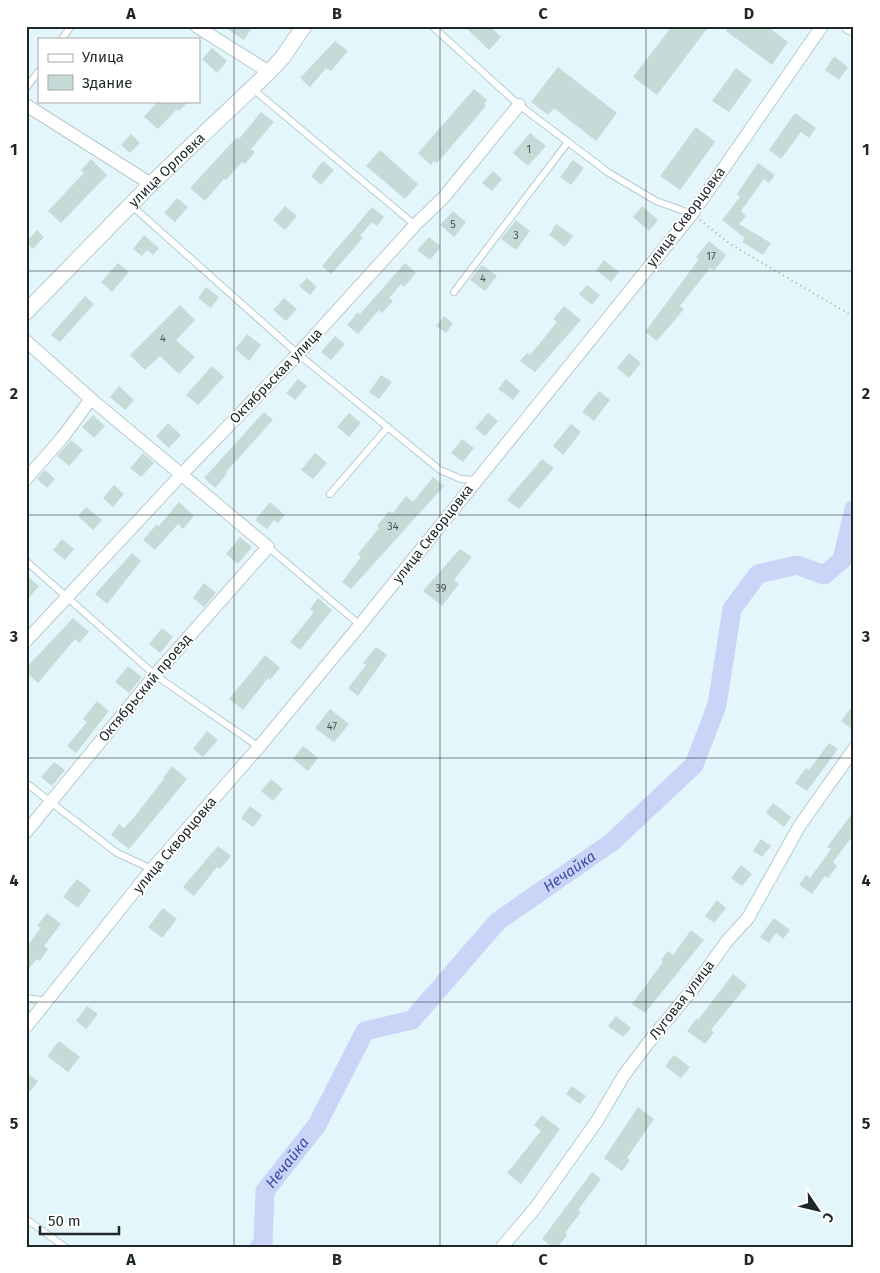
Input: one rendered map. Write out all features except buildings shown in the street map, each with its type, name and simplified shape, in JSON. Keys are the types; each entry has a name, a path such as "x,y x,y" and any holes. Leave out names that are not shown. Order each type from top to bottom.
{"street":[{"path":"196,26 269,72"},
{"name":"улица Орловка","path":"26,312 132,206 151,184 269,72 283,57 304,26"},
{"name":"улица Скворцовка","path":"26,1027 152,870 259,747 360,625 692,214 822,26"},
{"path":"849,26 854,28"},
{"path":"26,105 151,184"},
{"name":"Октябрьская улица","path":"26,641 181,475 298,354 414,225 444,197 519,105"},
{"path":"26,341 91,399 268,547"},
{"path":"26,479 62,438 91,399"},
{"name":"Октябрьский проезд","path":"26,832 155,674 268,547"},
{"name":"Луговая улица","path":"502,1247 536,1207 597,1121 624,1075 646,1045 692,990 727,941 748,918 800,825 854,749"}],"lane":[{"path":"63,38 71,26"},
{"path":"432,26 519,105 609,172 656,201 692,214"},
{"path":"26,88 38,72"},
{"path":"252,88 414,225"},
{"path":"454,292 568,142"},
{"path":"132,206 298,354 440,470 461,479 476,480"},
{"path":"330,494 388,427"},
{"path":"268,547 360,625"},
{"path":"26,561 155,674 259,747"},
{"path":"26,783 117,853 152,870"},
{"path":"26,998 48,1001"},
{"path":"26,1219 65,1247"}],"path":[{"path":"692,214 730,244 854,317"}],"waterway":[{"name":"Нечайка","path":"259,1247 263,1244 265,1191 317,1125 365,1031 412,1020 498,921 612,842 694,765 717,705 732,609 758,574 797,565 824,575 842,560 854,509"}]}
